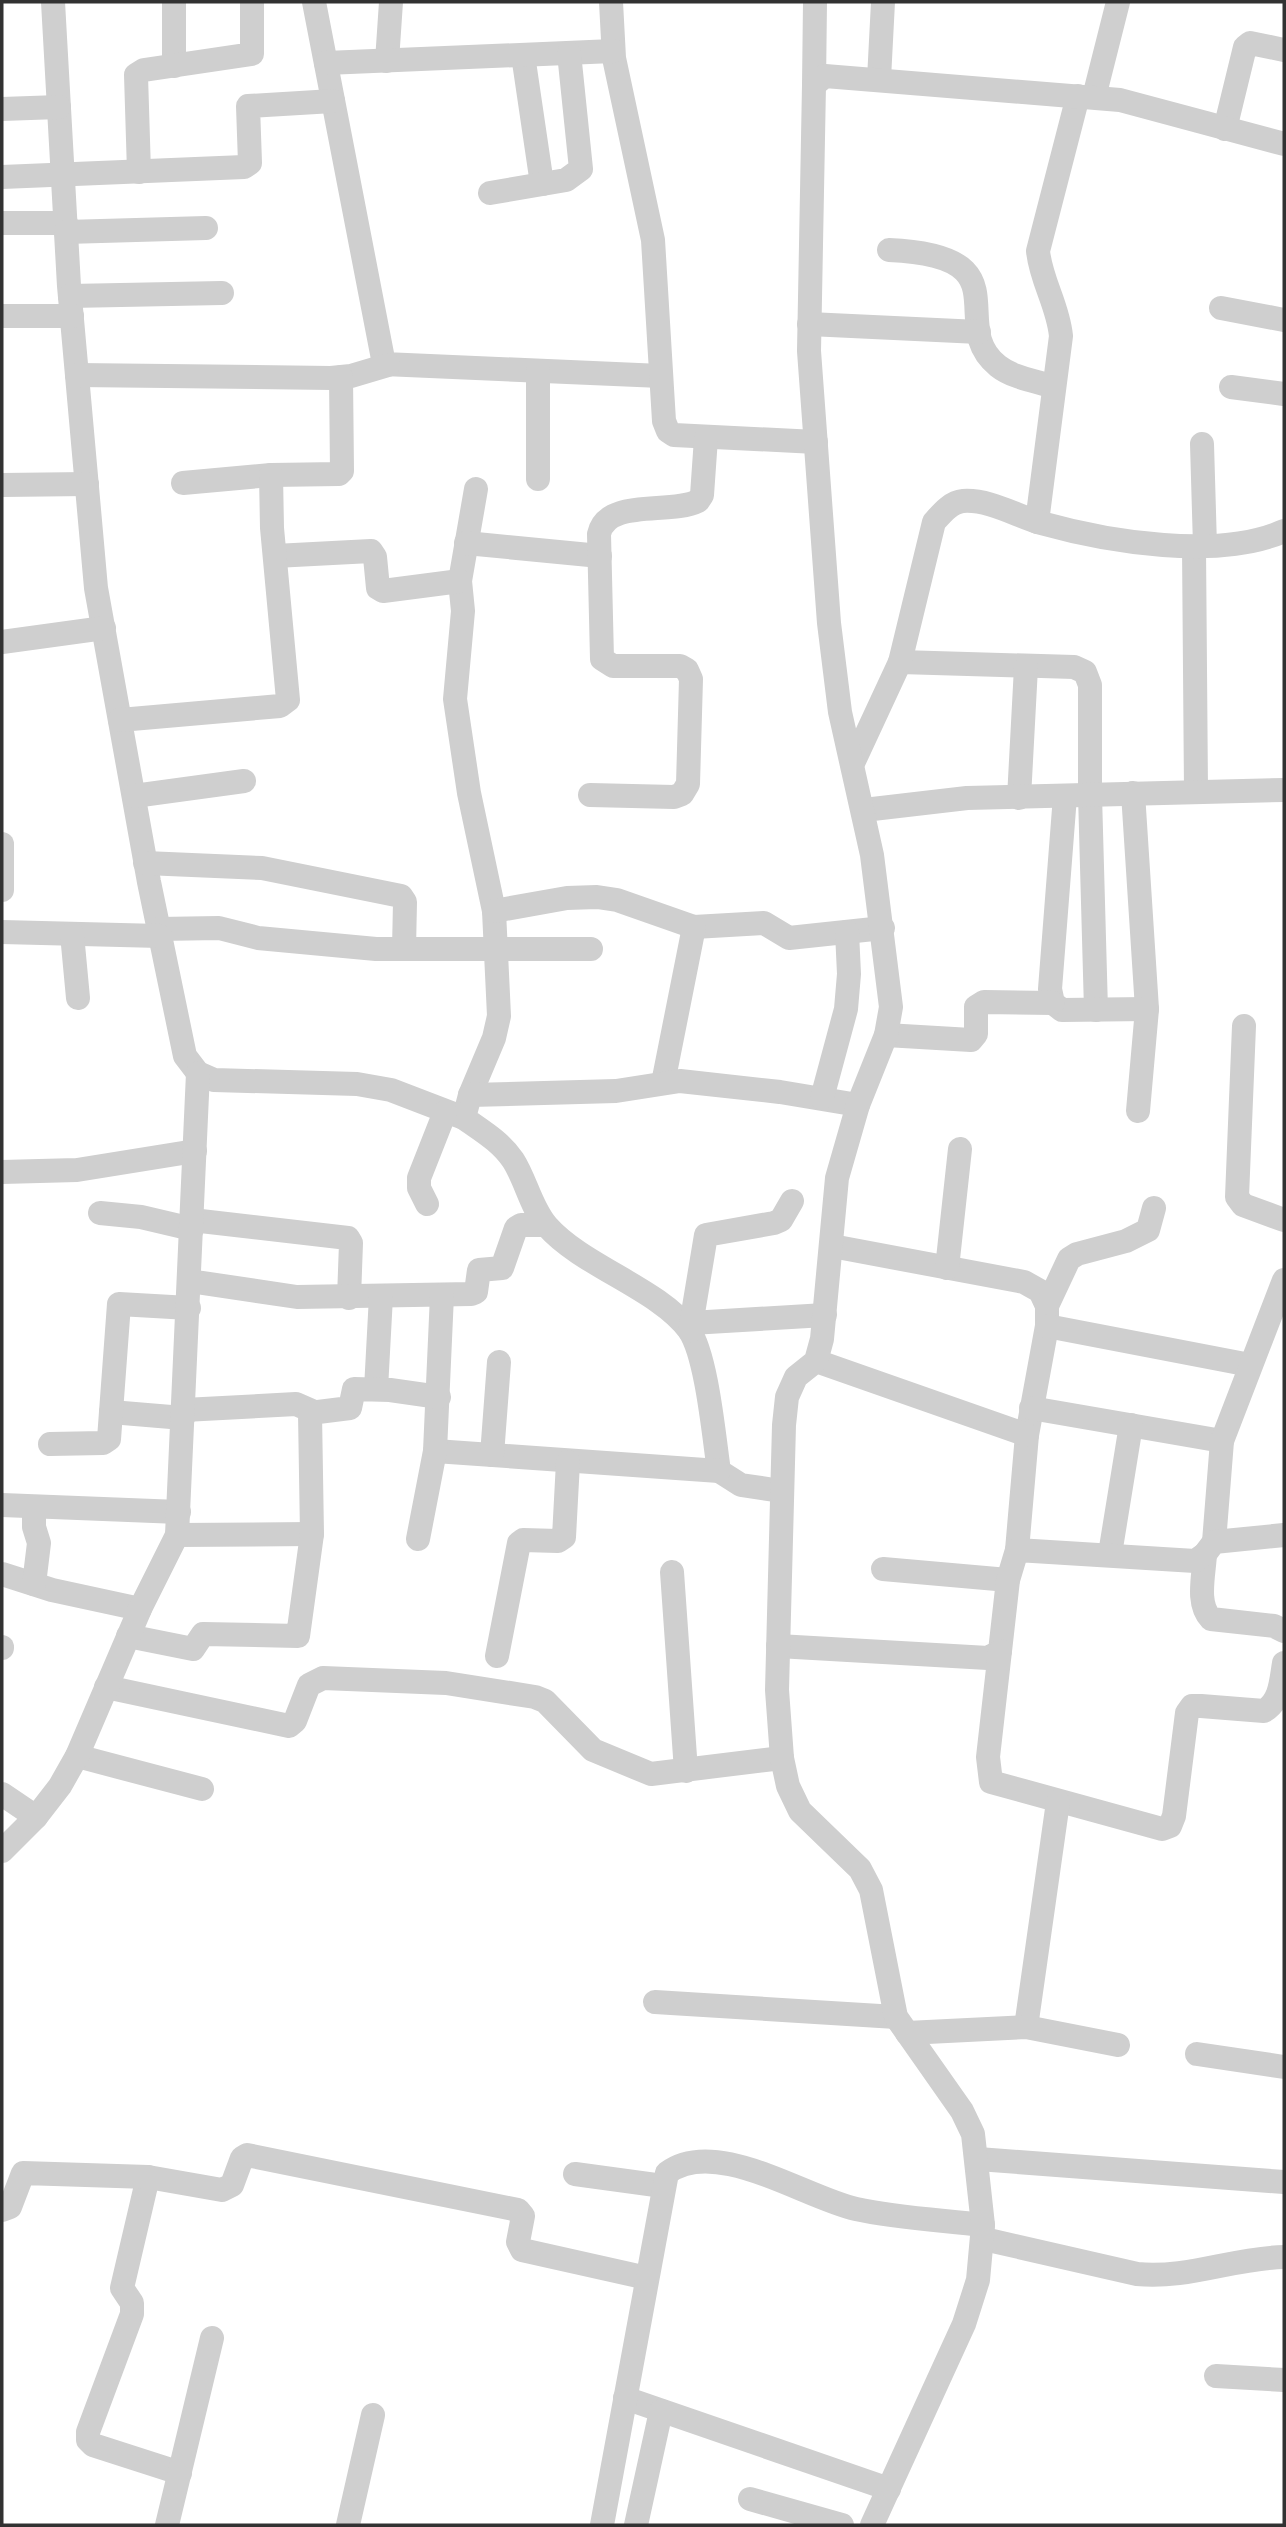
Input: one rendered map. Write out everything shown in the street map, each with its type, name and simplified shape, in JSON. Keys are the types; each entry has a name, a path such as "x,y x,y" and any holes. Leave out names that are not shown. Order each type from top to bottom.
{"street":[{"path":"53,2 71,306 96,588 145,863 185,1056 198,1073 214,1080 357,1084 460,1108 640,1090 680,1081 822,1098 858,1105"},
{"path":"174,2 174,66"},
{"path":"139,172 136,75 144,70 252,54 252,2"},
{"path":"314,2 382,361 388,365"},
{"path":"387,61 391,2"},
{"path":"611,2 614,51 649,208 667,431 674,435 706,438 816,442"},
{"path":"815,2 809,324 816,442 834,671 840,712 864,810 883,928 891,1007 886,1035 858,1105 837,1178 825,1315 816,1360 796,1377 787,1396 781,1491 777,1724 788,1786 800,1811 860,1869 871,1890 901,2025 962,2111 973,2134 978,2159 984,2232 978,2280 964,2324 873,2525"},
{"path":"878,79 883,2"},
{"path":"1037,522 1061,336 1059,316 1040,265 1038,251 1118,2"},
{"path":"1225,129 1245,47 1250,43 1284,50"},
{"path":"326,63 614,51"},
{"path":"490,193 566,180 581,169 569,53"},
{"path":"523,55 542,184"},
{"path":"814,85 824,76 1121,100 1284,144"},
{"path":"2,177 244,167 250,163 248,106 333,101"},
{"path":"2,109 59,107"},
{"path":"2,223 66,227 206,228"},
{"path":"889,250 937,256 956,264 970,275 976,287 979,332 989,354 1000,368 1054,387"},
{"path":"2,316 71,306 222,293"},
{"path":"1221,308 1284,320"},
{"path":"809,324 979,332"},
{"path":"77,375 341,377 388,365 661,376"},
{"path":"538,371 538,479"},
{"path":"183,483 271,475 334,475 342,471 341,377"},
{"path":"1231,387 1284,394"},
{"path":"590,795 674,797 682,794 688,785 691,679 687,670 680,666 613,666 602,659 599,534 607,517 698,501 702,495 706,438"},
{"path":"1196,791 1202,444"},
{"path":"120,720 280,706 288,700 275,556 271,475"},
{"path":"2,485 87,484"},
{"path":"427,1204 419,1188 419,1178 460,1108 494,1038 499,1016 494,911 456,715 463,611 460,581 476,489"},
{"path":"854,761 900,662 934,522 946,509 961,501 981,502 1037,522 1107,538 1199,546 1272,536 1284,531"},
{"path":"466,543 600,556"},
{"path":"275,556 371,551 375,557 378,588 383,591 460,581"},
{"path":"2,642 104,628"},
{"path":"900,662 1074,667 1085,672 1090,685 1050,989 1053,1003"},
{"path":"1019,798 1026,667"},
{"path":"134,796 244,781"},
{"path":"864,810 943,799 1284,790"},
{"path":"1133,793 1147,1009 1138,1111"},
{"path":"1077,795 1096,1010"},
{"path":"2,844 2,890"},
{"path":"145,863 262,868 401,896 405,902 404,949"},
{"path":"494,911 567,898 597,897 617,900 694,927 764,923 789,938 883,928"},
{"path":"663,1083 694,927"},
{"path":"2,932 159,933 219,928 258,938 376,949 591,949"},
{"path":"822,1098 846,1009 848,932"},
{"path":"72,934 78,998"},
{"path":"886,1035 971,1040 976,1034 976,1007 984,1002 1053,1003 1062,1010 1147,1009"},
{"path":"1244,1026 1237,1197 1243,1205 1284,1220"},
{"path":"2,1852 36,1817 60,1786 77,1756 178,1524 198,1073"},
{"path":"460,1108 499,1143 514,1161 545,1224 563,1241 690,1327 825,1315"},
{"path":"947,1268 960,1149"},
{"path":"2,1172 76,1170 195,1151"},
{"path":"719,1471 701,1362 690,1327 706,1235 774,1223 781,1220 792,1201"},
{"path":"1154,1208 1148,1230 1139,1236 1077,1254 1069,1259 1047,1316 1027,1435 1017,1550 1008,1580 988,1757 991,1782 1153,1828 1170,1826 1174,1816 1187,1713 1192,1706 1264,1711 1272,1706 1277,1698 1284,1662"},
{"path":"100,1213 192,1225 348,1238 351,1242 348,1298"},
{"path":"190,1281 297,1297 474,1294 480,1270 502,1268 516,1228 521,1225 545,1224"},
{"path":"832,1246 1024,1282 1040,1291 1047,1316"},
{"path":"1284,1280 1222,1441 1203,1600 1205,1612 1211,1619 1274,1626 1284,1631"},
{"path":"418,1539 435,1451 442,1295"},
{"path":"376,1389 381,1296"},
{"path":"50,1444 107,1441 117,1307 125,1302 188,1308"},
{"path":"1047,1316 1250,1366"},
{"path":"816,1360 1027,1435"},
{"path":"492,1455 499,1362"},
{"path":"111,1412 184,1414 296,1404 312,1411 348,1409 354,1389 439,1397"},
{"path":"1031,1408 1222,1441"},
{"path":"128,1636 193,1649 203,1633 298,1636 312,1534 309,1415 312,1411"},
{"path":"1110,1554 1131,1425"},
{"path":"435,1451 719,1471 741,1485 781,1491"},
{"path":"497,1656 519,1543 523,1540 558,1541 564,1537 568,1462"},
{"path":"2,1505 178,1524 312,1534"},
{"path":"34,1507 34,1527 39,1543 34,1584"},
{"path":"1017,1550 1195,1561 1210,1548 1284,1535"},
{"path":"883,1569 1008,1580"},
{"path":"672,1572 686,1771"},
{"path":"2,1574 140,1609"},
{"path":"778,1646 970,1658 988,1658 1000,1651"},
{"path":"106,1687 289,1726 295,1721 309,1685 323,1678 446,1683 535,1697 545,1701 593,1750 651,1774 782,1758"},
{"path":"77,1756 202,1789"},
{"path":"2,1794 36,1817"},
{"path":"1026,2027 1058,1802"},
{"path":"655,2002 901,2025 1026,2027 1118,2045"},
{"path":"1196,2054 1284,2067"},
{"path":"2,2210 10,2207 23,2173 148,2177 227,2189 232,2185 243,2158 253,2156 518,2210 523,2216 518,2242 522,2250 647,2278"},
{"path":"978,2159 1284,2182"},
{"path":"602,2525 663,2186 667,2173 674,2168 696,2163 719,2163 751,2169 857,2209 984,2232 1137,2274 1183,2275 1239,2260 1284,2257"},
{"path":"575,2174 663,2186"},
{"path":"148,2177 122,2288 132,2303 132,2314 88,2432 88,2440 93,2445 180,2473"},
{"path":"167,2525 212,2338"},
{"path":"1216,2376 1284,2380"},
{"path":"625,2398 889,2489"},
{"path":"636,2525 661,2411"},
{"path":"348,2525 373,2415"},
{"path":"750,2499 842,2525"}]}
